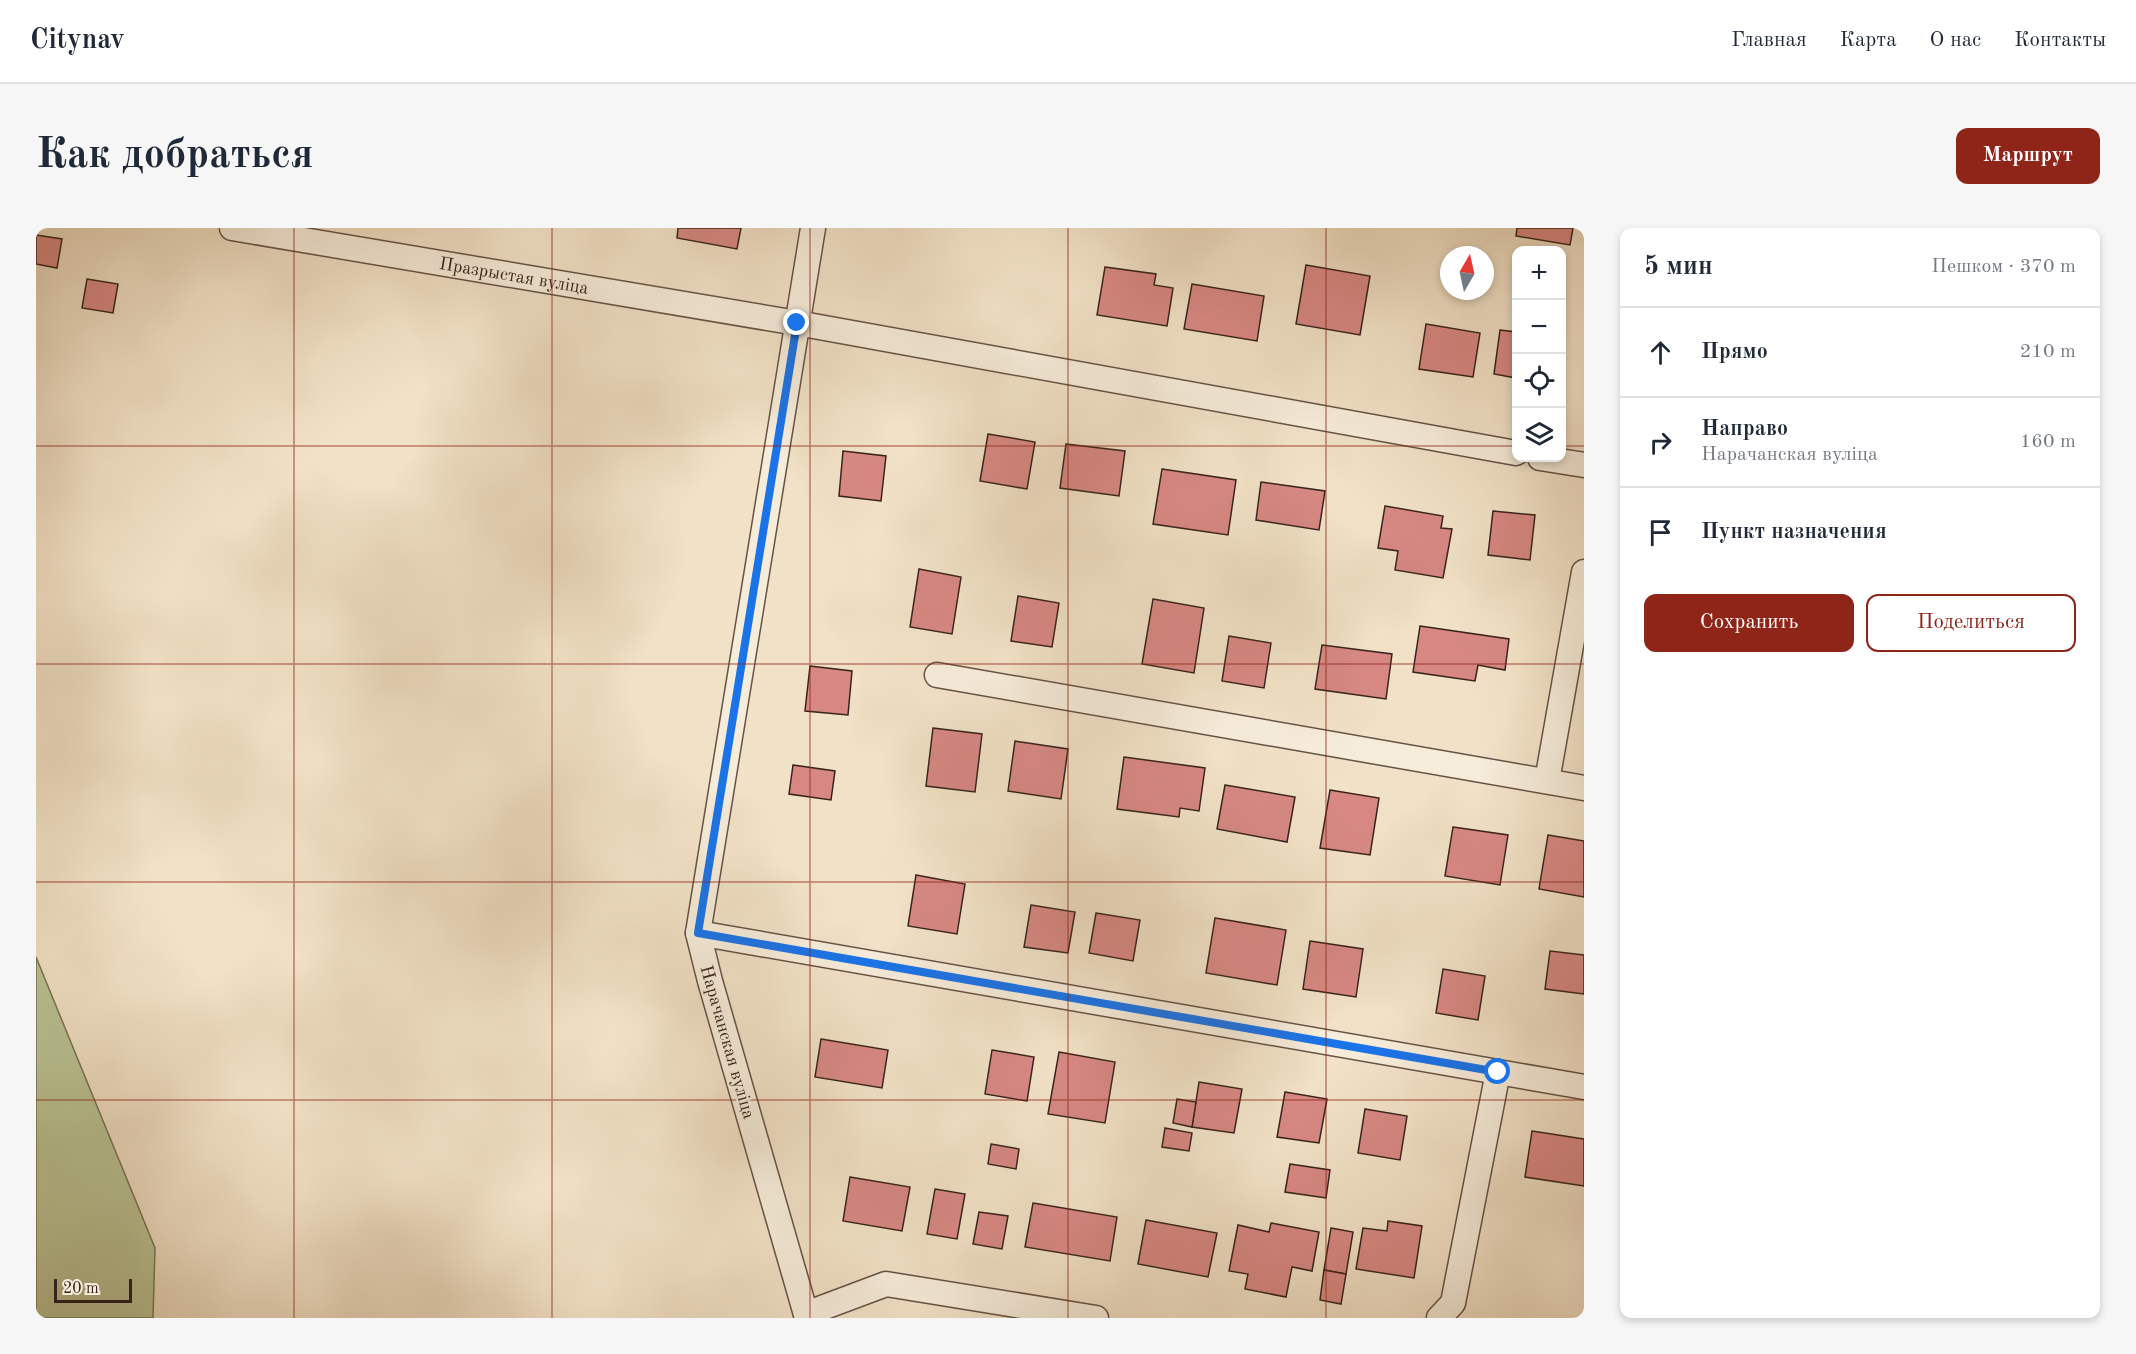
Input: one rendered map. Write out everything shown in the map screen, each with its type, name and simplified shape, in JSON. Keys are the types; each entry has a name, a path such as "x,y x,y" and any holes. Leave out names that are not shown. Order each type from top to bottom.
{"street":[{"name":"Празрыстая вуліца","path":"232,228 797,323 1512,452"},
{"name":"Нарачанская вуліца","path":"807,1316 698,933 813,228"},
{"path":"1565,462 1584,465"},
{"path":"1548,781 1584,572"},
{"path":"937,675 1584,788"},
{"path":"698,933 1584,1087"},
{"path":"1439,1318 1453,1303 1498,1072"},
{"path":"807,1316 886,1284 1096,1318"}],"green space":[{"path":"36,957 155,1248 153,1318 36,1318"}],"building":[{"path":"678,228 741,228 737,249 677,238"},
{"path":"1517,228 1573,228 1570,245 1516,236"},
{"path":"36,235 62,239 57,268 36,264"},
{"path":"1306,265 1370,276 1360,335 1296,324"},
{"path":"1105,267 1156,274 1154,285 1173,288 1167,326 1097,315"},
{"path":"87,279 118,284 113,313 82,308"},
{"path":"1192,284 1264,296 1257,341 1184,329"},
{"path":"1426,324 1480,333 1473,377 1419,369"},
{"path":"1500,330 1512,332 1512,377 1494,374"},
{"path":"988,434 1035,442 1027,489 980,481"},
{"path":"1066,444 1125,451 1119,496 1060,488"},
{"path":"843,451 886,456 881,501 839,496"},
{"path":"1162,469 1236,480 1228,535 1153,524"},
{"path":"1261,482 1325,491 1319,530 1256,520"},
{"path":"1385,506 1443,516 1441,528 1452,529 1443,578 1395,570 1398,551 1378,548"},
{"path":"1493,511 1535,515 1530,560 1488,555"},
{"path":"919,569 961,577 952,634 910,627"},
{"path":"1018,596 1059,603 1052,647 1011,641"},
{"path":"1153,599 1204,608 1194,673 1142,664"},
{"path":"1420,626 1509,639 1505,670 1478,665 1475,681 1413,672"},
{"path":"1229,636 1271,643 1264,688 1222,681"},
{"path":"1322,645 1392,654 1386,699 1315,689"},
{"path":"810,666 852,671 848,715 805,711"},
{"path":"933,728 982,734 975,792 926,786"},
{"path":"1015,741 1068,749 1061,799 1008,791"},
{"path":"1124,757 1205,768 1199,811 1180,808 1179,817 1117,809"},
{"path":"793,765 835,771 831,800 789,794"},
{"path":"1225,785 1295,797 1287,842 1217,829"},
{"path":"1330,790 1379,798 1370,855 1320,848"},
{"path":"1453,827 1508,835 1500,885 1445,876"},
{"path":"1548,835 1584,841 1584,897 1539,889"},
{"path":"916,875 965,884 957,934 908,926"},
{"path":"1031,905 1075,912 1068,953 1024,947"},
{"path":"1096,913 1140,920 1133,961 1089,953"},
{"path":"1215,918 1286,930 1277,985 1206,973"},
{"path":"1310,941 1363,949 1356,997 1303,989"},
{"path":"1550,951 1584,955 1584,994 1545,989"},
{"path":"1443,969 1485,976 1478,1020 1436,1013"},
{"path":"821,1039 888,1050 882,1088 815,1077"},
{"path":"992,1050 1034,1057 1027,1101 985,1094"},
{"path":"1059,1052 1115,1062 1105,1123 1048,1114"},
{"path":"1199,1082 1242,1089 1234,1133 1192,1127"},
{"path":"1285,1092 1327,1099 1319,1143 1277,1137"},
{"path":"1177,1099 1196,1102 1192,1127 1173,1123"},
{"path":"1365,1109 1407,1116 1400,1160 1358,1153"},
{"path":"1165,1128 1192,1133 1189,1151 1162,1147"},
{"path":"1532,1131 1584,1139 1584,1186 1525,1177"},
{"path":"991,1144 1019,1149 1016,1169 988,1164"},
{"path":"1290,1164 1330,1170 1326,1198 1285,1192"},
{"path":"850,1177 910,1187 902,1231 843,1221"},
{"path":"935,1189 965,1194 957,1239 927,1234"},
{"path":"1033,1203 1117,1217 1110,1261 1025,1247"},
{"path":"979,1212 1008,1216 1002,1249 973,1244"},
{"path":"1146,1220 1217,1233 1208,1277 1138,1264"},
{"path":"1388,1221 1422,1226 1414,1278 1356,1269 1363,1228 1387,1231"},
{"path":"1271,1223 1319,1232 1312,1271 1292,1267 1286,1297 1245,1289 1248,1274 1229,1271 1238,1225 1269,1232"},
{"path":"1331,1228 1353,1232 1346,1274 1324,1270"},
{"path":"1324,1270 1346,1274 1341,1304 1320,1300"}],"route":[{"path":"797,323 698,933 1498,1072"}]}
